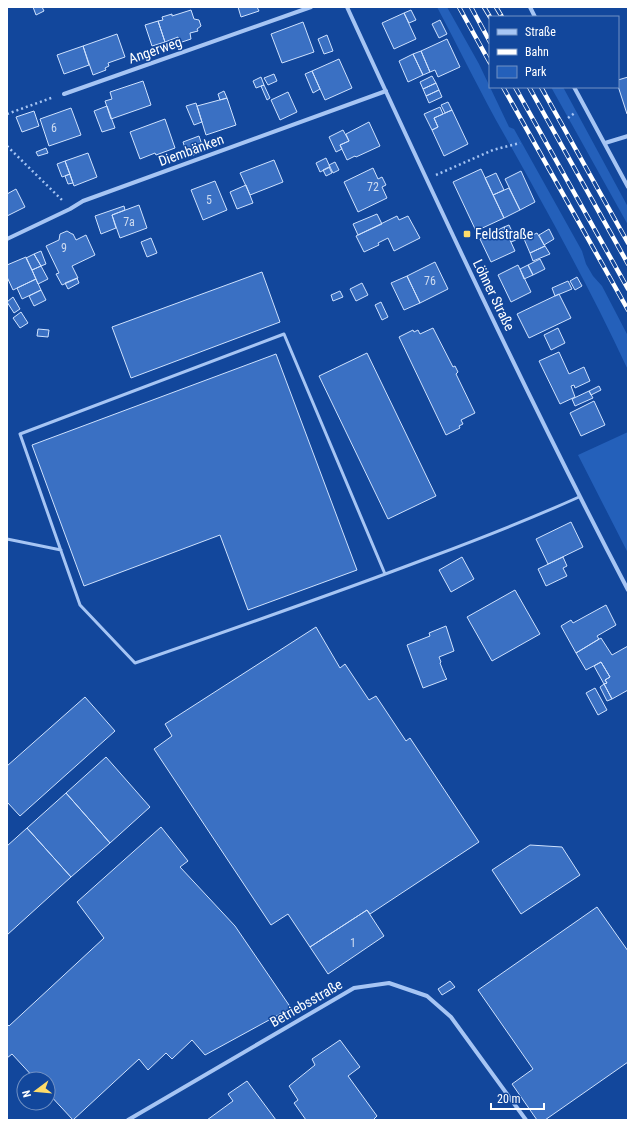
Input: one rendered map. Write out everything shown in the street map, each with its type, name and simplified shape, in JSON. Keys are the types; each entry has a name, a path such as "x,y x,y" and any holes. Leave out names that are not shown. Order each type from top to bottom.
{"street":[{"name":"Angerweg","path":"64,94 311,7"},
{"name":"Löhner Straße","path":"347,7 427,180 579,497 628,590"},
{"path":"530,7 534,16"},
{"path":"575,88 628,187"},
{"name":"Diembänken","path":"7,240 83,201 386,91"},
{"path":"605,143 628,136"},
{"name":"Betriebsstraße","path":"128,1120 354,988 389,983 427,996 451,1017 526,1120"}],"lane":[{"path":"386,574 284,334 20,434 80,605 135,663 295,608 386,574 530,519 579,497"},
{"path":"7,539 61,550"}],"path":[{"path":"7,114 64,94"},
{"path":"427,180 493,150 520,143"},
{"path":"7,146 70,209"}],"green space":[{"path":"437,7 447,7 479,64 489,88 490,88 509,127 514,129 582,251 586,264 593,276 602,286 628,336 628,370 584,281 487,104"},
{"path":"552,88 564,88 628,207 628,225"},
{"path":"628,432 628,553 578,455"}],"building":[{"path":"33,7 42,7 44,11 36,15"},
{"path":"238,7 257,7 259,11 241,17"},
{"path":"191,10 194,19 199,20 201,26 197,29 198,31 190,33 191,39 179,43 178,37 165,42 158,21 163,20 162,17 172,14 172,16"},
{"path":"411,10 416,20 409,23 404,13"},
{"path":"404,13 416,39 394,49 382,23"},
{"path":"440,20 447,34 439,38 432,24"},
{"path":"158,21 165,42 152,46 145,25"},
{"path":"303,22 314,52 282,63 271,34"},
{"path":"117,34 125,57 108,63 109,66 105,68 106,70 93,75 83,46"},
{"path":"327,35 333,51 324,54 318,39"},
{"path":"447,39 460,67 438,77 435,70 430,72 421,51"},
{"path":"83,46 89,65 64,74 57,55"},
{"path":"421,51 430,72 423,75 413,54"},
{"path":"413,54 423,75 408,82 399,61"},
{"path":"339,59 352,88 325,100 312,71"},
{"path":"312,71 320,89 313,93 305,74"},
{"path":"274,74 277,81 268,85 264,78"},
{"path":"432,76 436,83 423,89 420,82"},
{"path":"261,77 264,85 256,88 253,81"},
{"path":"628,77 628,114 619,88 619,80"},
{"path":"143,81 151,105 111,119 105,101 112,99 110,92"},
{"path":"436,83 439,90 426,96 423,89"},
{"path":"264,85 270,98 267,100 261,86"},
{"path":"439,90 442,97 429,103 426,96"},
{"path":"224,91 227,98 220,100 218,94"},
{"path":"288,92 297,112 280,120 271,100"},
{"path":"227,98 236,125 206,135 197,106"},
{"path":"448,102 452,110 445,113 441,105"},
{"path":"196,103 202,122 194,125 186,106"},
{"path":"107,106 115,128 102,132 94,111"},
{"path":"440,107 443,114 434,118 438,127 432,130 424,114"},
{"path":"71,108 81,135 49,146 40,119"},
{"path":"452,110 468,144 444,156 432,130 438,127 434,118"},
{"path":"34,111 39,126 22,132 16,117"},
{"path":"165,119 175,148 156,155 155,153 140,159 130,132"},
{"path":"369,122 380,146 347,160 340,145 349,141 346,134"},
{"path":"343,130 349,141 340,145 342,149 336,152 329,137"},
{"path":"199,136 204,151 188,157 183,142"},
{"path":"46,148 48,153 38,156 36,152"},
{"path":"88,153 97,177 74,186 65,161"},
{"path":"326,158 330,167 320,172 316,163"},
{"path":"274,160 283,182 250,195 240,173"},
{"path":"65,161 70,174 62,177 57,164"},
{"path":"335,162 339,170 333,173 329,165"},
{"path":"329,167 332,173 326,176 323,170"},
{"path":"373,168 378,179 382,177 386,185 382,187 387,198 358,212 344,182"},
{"path":"481,169 504,218 476,231 453,182"},
{"path":"521,171 535,202 520,210 505,179"},
{"path":"496,173 504,190 493,195 485,178"},
{"path":"70,174 73,183 68,184 65,176"},
{"path":"215,181 227,210 203,220 191,190"},
{"path":"246,185 253,203 237,209 230,192"},
{"path":"509,188 520,210 504,218 493,195"},
{"path":"16,189 25,207 7,216 7,194"},
{"path":"139,205 147,228 120,238 112,215"},
{"path":"124,206 125,210 112,215 116,228 101,234 95,216"},
{"path":"377,214 382,224 358,235 353,224"},
{"path":"397,216 399,220 408,216 420,238 394,251 388,238 378,243 379,245 364,252 356,236"},
{"path":"509,225 516,240 511,242 504,227"},
{"path":"504,227 515,251 491,262 480,239"},
{"path":"549,229 554,239 544,245 539,235"},
{"path":"67,231 73,234 76,240 86,235 95,255 72,266 78,278 62,285 56,274 59,273 46,246 59,240 60,234"},
{"path":"537,233 545,246 530,253 524,239"},
{"path":"151,238 157,253 147,257 141,242"},
{"path":"545,246 550,254 533,261 530,253"},
{"path":"41,251 46,264 41,266 34,254"},
{"path":"34,254 41,266 32,270 26,258"},
{"path":"26,257 36,279 13,290 7,277 7,265"},
{"path":"540,259 545,269 533,275 528,265"},
{"path":"435,262 448,289 420,303 407,276"},
{"path":"518,265 531,292 511,302 498,275"},
{"path":"528,265 533,275 524,279 520,269"},
{"path":"41,266 48,279 38,284 32,270"},
{"path":"262,272 280,322 131,378 112,327"},
{"path":"407,276 420,303 404,310 391,283"},
{"path":"577,277 582,286 575,290 570,281"},
{"path":"77,278 79,283 68,289 65,283"},
{"path":"36,279 41,290 22,299 17,288"},
{"path":"568,281 572,289 555,296 552,288"},
{"path":"362,283 368,295 356,301 350,289"},
{"path":"41,290 46,300 34,306 29,296"},
{"path":"340,291 343,297 333,301 331,295"},
{"path":"559,294 571,318 529,338 517,314"},
{"path":"13,297 20,309 14,313 7,302"},
{"path":"381,302 388,317 382,320 375,305"},
{"path":"21,312 28,323 20,328 13,318"},
{"path":"433,328 453,367 455,366 458,372 456,374 475,413 461,420 463,424 459,426 460,428 446,435 399,337 413,330 414,332 418,330 420,334"},
{"path":"558,328 565,343 551,350 544,335"},
{"path":"38,329 49,330 48,337 37,336"},
{"path":"559,352 569,374 584,367 590,381 575,388 574,385 571,386 575,397 560,404 539,361"},
{"path":"367,353 436,496 388,519 319,376"},
{"path":"276,354 357,570 248,610 220,535 84,586 32,445"},
{"path":"599,386 601,390 591,395 589,391"},
{"path":"589,391 593,398 575,406 572,399"},
{"path":"594,401 605,425 581,436 570,413"},
{"path":"571,522 583,547 548,564 536,539"},
{"path":"462,557 474,579 451,592 439,570"},
{"path":"563,557 567,566 563,568 567,576 546,586 538,569"},
{"path":"515,590 540,634 492,661 467,617"},
{"path":"606,605 616,625 597,636 599,639 576,653 561,626 571,620 573,623"},
{"path":"446,626 454,651 439,657 447,679 423,688 407,645 430,636 429,633"},
{"path":"316,627 340,668 345,664 369,700 376,696 406,741 410,738 479,842 370,914 367,910 310,947 288,914 271,925 154,749 172,736 165,724"},
{"path":"601,638 612,655 628,646 628,690 612,699 604,684 607,683 605,680 610,677 601,662 586,670 576,653"},
{"path":"601,662 610,677 605,680 607,683 604,684 594,666"},
{"path":"604,684 612,699 607,701 600,687"},
{"path":"595,688 607,710 598,715 586,693"},
{"path":"85,697 115,731 20,816 7,802 7,766"},
{"path":"106,757 150,807 110,843 66,793"},
{"path":"66,793 110,843 71,877 27,828"},
{"path":"161,827 188,861 180,867 235,926 291,1008 205,1055 192,1040 172,1059 166,1053 148,1070 139,1059 73,1120 56,1102 56,1071 28,1071 12,1054 7,1058 7,1024 9,1026 104,938 77,902"},
{"path":"27,828 71,877 7,935 7,846"},
{"path":"530,845 562,847 580,875 521,914 492,870"},
{"path":"597,907 628,951 628,1062 545,1120 537,1120 512,1084 533,1069 478,990"},
{"path":"367,910 384,936 328,974 310,947"},
{"path":"450,981 455,987 442,995 438,989"},
{"path":"340,1040 360,1067 348,1076 377,1116 373,1120 306,1120 294,1103 298,1100 289,1086 315,1065 312,1059"},
{"path":"247,1081 276,1120 207,1120 233,1101 228,1094"}],"railway":[{"path":"459,7 489,61"},
{"path":"471,7 489,40"},
{"path":"484,7 489,16"},
{"path":"496,7 501,16"},
{"path":"504,88 628,310"},
{"path":"516,88 628,289"},
{"path":"530,88 628,264"},
{"path":"542,88 628,243"}],"place":[{"name":"Feldstraße","path":"467,234"}]}
